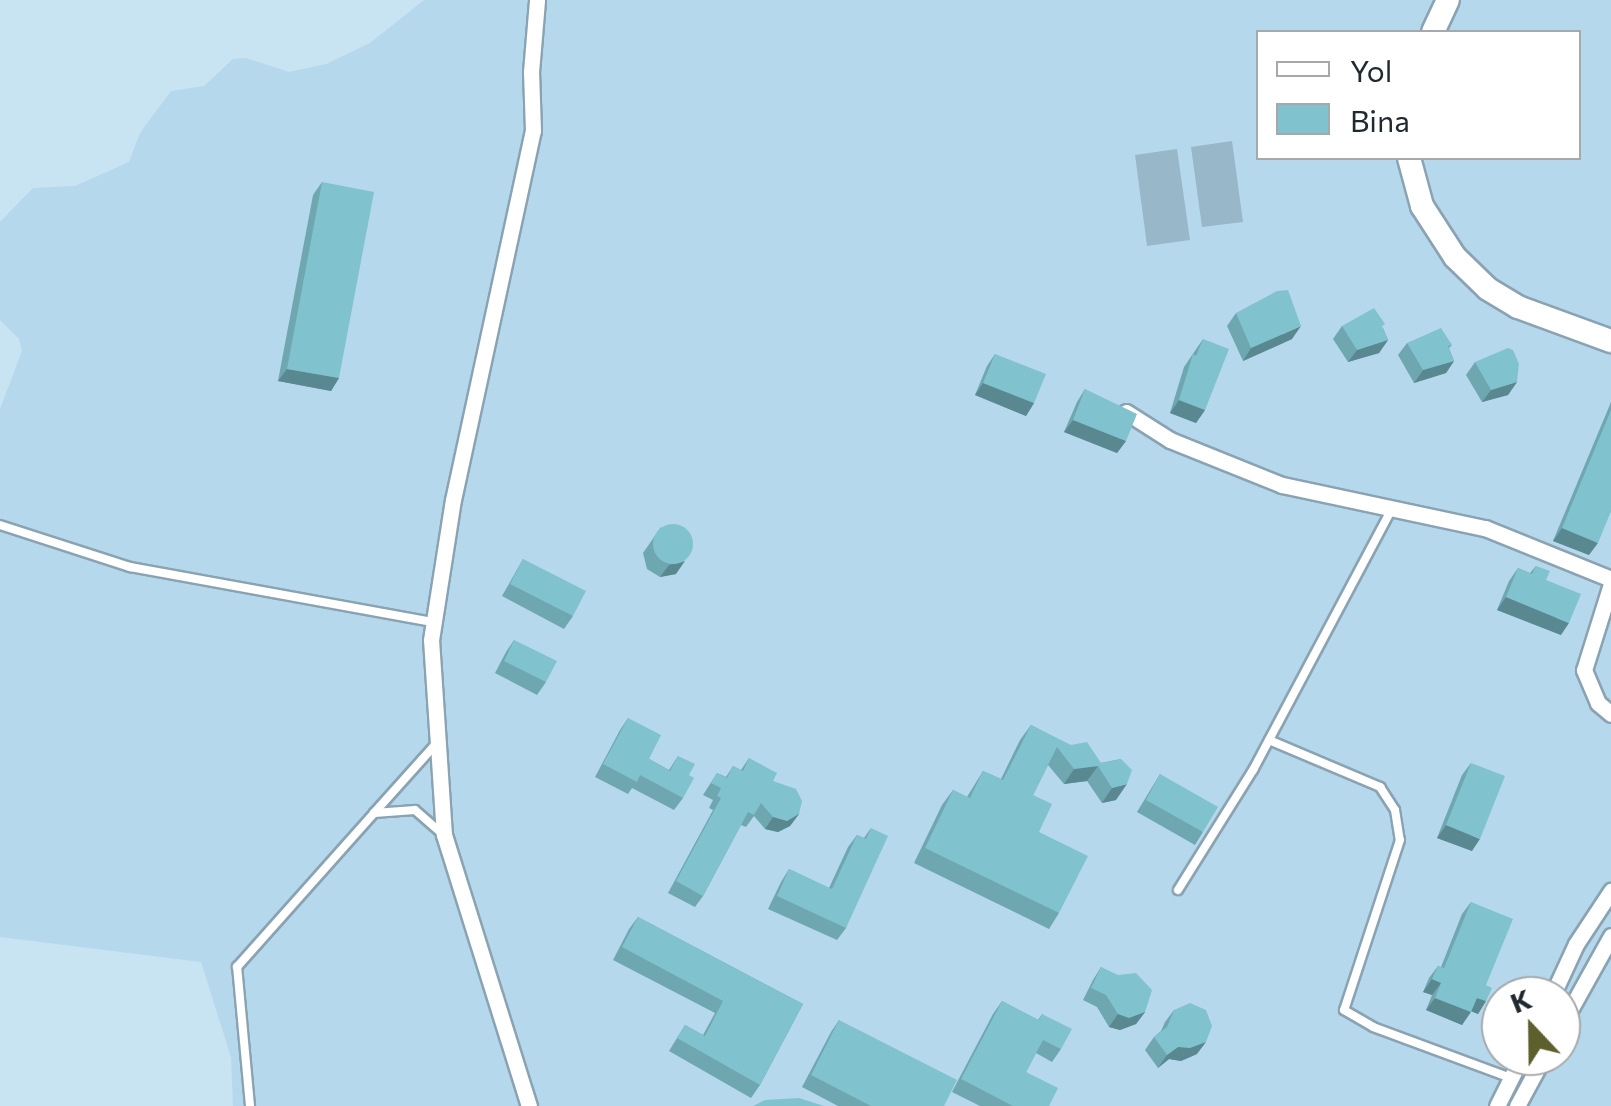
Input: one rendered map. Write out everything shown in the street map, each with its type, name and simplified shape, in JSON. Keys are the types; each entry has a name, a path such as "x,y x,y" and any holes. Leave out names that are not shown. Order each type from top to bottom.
{"street":[{"path":"525,1105 444,835 434,622 452,500 533,131 531,72 537,0"},
{"path":"1424,30 1430,0"},
{"path":"1434,30 1448,0"},
{"path":"1410,160 1422,206 1456,257 1488,290 1518,307 1611,341"},
{"path":"1126,412 1170,440 1282,485 1485,528 1611,582 1584,670 1598,703 1611,714"},
{"path":"1561,976 1576,944 1611,891"},
{"path":"1581,990 1611,936"},
{"path":"1517,1106 1533,1076"},
{"path":"1497,1106 1511,1078"}],"lane":[{"path":"1178,890 1268,740 1392,509"},
{"path":"0,525 130,567 434,622"},
{"path":"1268,740 1380,787 1395,810 1400,840 1344,1010 1373,1027 1511,1078"},
{"path":"250,1106 237,967 438,742"},
{"path":"374,813 414,810 444,835"}],"shaded area":[{"path":"424,0 1611,0 1611,1106 233,1106 231,1057 201,962 0,937 0,409 22,351 19,339 0,320 0,222 33,188 75,186 129,162 140,133 171,91 204,86 233,59 246,58 289,72 326,64 370,43"},
{"path":"1232,141 1243,222 1202,227 1191,147"},
{"path":"1177,149 1190,240 1147,246 1135,155"}],"building":[{"path":"322,182 374,192 339,378 287,369"},
{"path":"1288,290 1301,326 1251,348 1236,313 1277,291"},
{"path":"1374,308 1385,324 1382,326 1388,340 1357,350 1342,326"},
{"path":"1441,328 1452,345 1448,346 1454,361 1423,370 1407,343"},
{"path":"1203,339 1229,349 1205,410 1179,400 1193,354 1196,356"},
{"path":"1508,348 1519,364 1517,382 1491,390 1475,362"},
{"path":"995,354 1046,374 1034,403 983,383"},
{"path":"1085,389 1137,414 1126,441 1073,420"},
{"path":"1611,410 1611,511 1598,543 1562,528"},
{"path":"673,524 687,530 693,544 687,558 673,564 659,558 653,544 659,530"},
{"path":"523,559 586,591 573,616 510,584"},
{"path":"1536,566 1550,571 1546,580 1581,594 1569,623 1506,597 1518,568 1532,574"},
{"path":"514,640 557,661 546,682 504,661"},
{"path":"628,718 661,735 649,759 670,771 678,756 695,764 689,775 694,778 683,798 640,775 637,782 603,764"},
{"path":"1031,725 1071,745 1087,742 1101,763 1121,759 1132,770 1127,784 1112,788 1098,766 1074,769 1057,747 1033,795 1052,804 1039,832 1088,856 1059,913 925,848 953,790 970,798 983,771 1003,780"},
{"path":"749,758 777,773 773,781 796,789 802,801 799,814 787,821 773,817 761,803 754,815 748,812 703,896 676,881 721,798 717,796 721,788 711,783 717,773 727,778 733,766 743,771"},
{"path":"1471,763 1505,776 1480,839 1446,825"},
{"path":"1160,774 1218,807 1203,832 1146,800"},
{"path":"871,828 888,836 846,928 777,896 789,869 832,889 857,835 866,839"},
{"path":"1471,902 1513,919 1490,976 1481,976 1481,999 1477,998 1471,1012 1435,998 1441,983 1432,979 1438,966 1444,968"},
{"path":"638,917 803,1004 760,1085 677,1038 685,1025 705,1036 723,1001 622,947"},
{"path":"1101,967 1118,975 1136,973 1152,990 1145,1012 1129,1018 1118,1014 1106,995 1091,988"},
{"path":"1002,1001 1039,1020 1042,1014 1072,1029 1061,1049 1043,1040 1026,1072 1058,1088 1049,1106 1013,1106 961,1079"},
{"path":"1190,1003 1206,1010 1212,1026 1206,1042 1190,1048 1178,1047 1167,1055 1154,1037 1167,1027 1174,1010"},
{"path":"839,1020 957,1080 944,1106 871,1106 811,1075"},
{"path":"799,1098 824,1106 753,1106 765,1100"}]}
